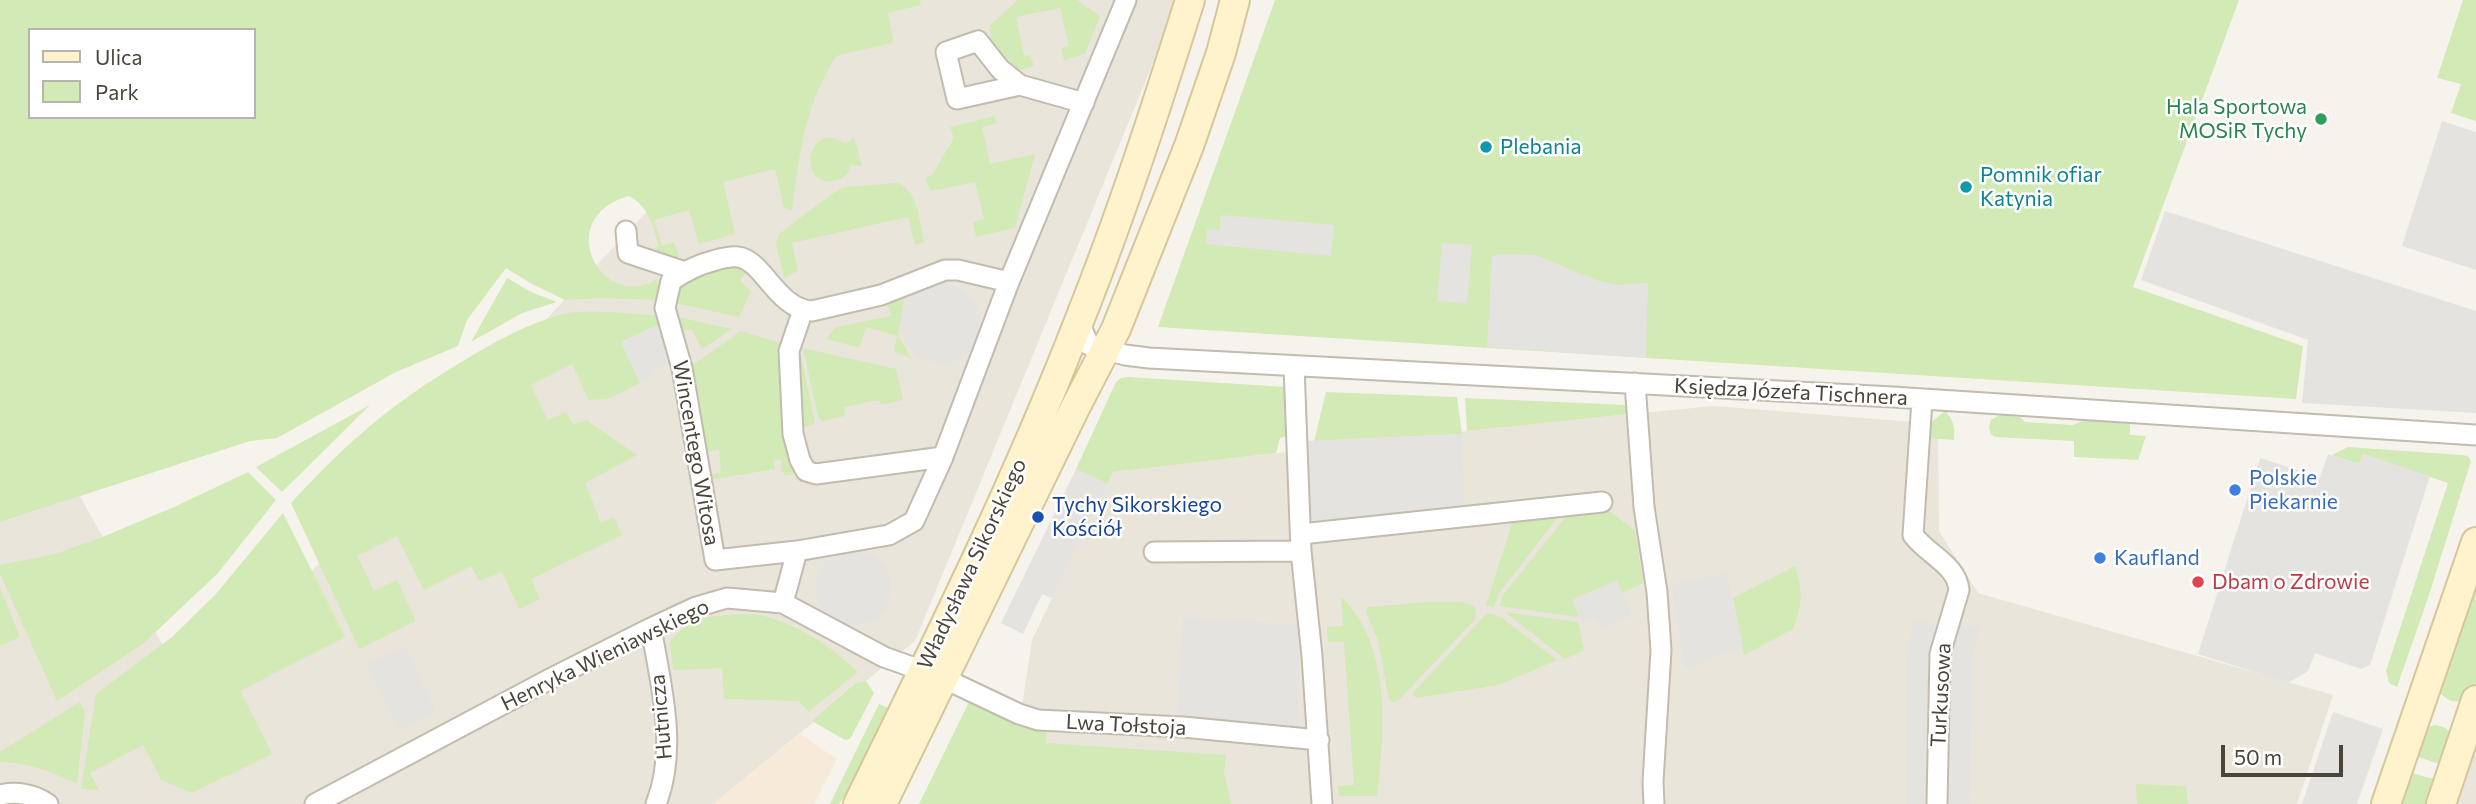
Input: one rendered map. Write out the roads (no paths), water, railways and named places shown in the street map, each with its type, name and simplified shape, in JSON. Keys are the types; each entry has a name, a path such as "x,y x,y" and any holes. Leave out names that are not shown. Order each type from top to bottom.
{"street":[{"name":"Wincentego Witosa","path":"685,272 671,281 665,308 682,368 715,560 797,551 889,536 914,521 943,457 1009,282 1126,0"},
{"name":"Władysława Sikorskiego","path":"882,804 998,512 1079,322 1121,208 1191,0"},
{"name":"Władysława Sikorskiego","path":"858,804 933,675 1105,350 1189,146 1221,53 1235,0"},
{"path":"1020,85 1084,103"},
{"path":"1148,130 1156,146 1172,153 1189,146"},
{"path":"1121,208 1138,203 1153,207 1160,221"},
{"path":"626,231 628,253 685,272 715,260 741,257 752,264 788,301 803,310 817,310 881,295 945,270 958,270 1009,282"},
{"path":"803,310 789,351 793,434 806,471 816,474 943,457"},
{"path":"1079,322 1089,345 1105,350"},
{"name":"Księdza Józefa Tischnera","path":"1105,350 1149,358 1635,383 2476,435"},
{"path":"1294,366 1301,542 1319,740 1322,804"},
{"path":"1635,383 1644,507 1658,604 1661,650 1654,804"},
{"name":"Turkusowa","path":"1922,400 1913,535 1922,547 1954,572 1959,590 1940,654 1937,804"},
{"path":"1154,552 1301,542 1602,502"},
{"path":"2386,804 2476,542"},
{"path":"783,603 797,551"},
{"name":"Henryka Wieniawskiego","path":"315,804 651,628 695,607 727,598 783,603 884,657 933,675"},
{"name":"Hutnicza","path":"651,628 666,733 665,781 656,804"},
{"name":"Lwa Tołstoja","path":"933,675 1038,720 1184,727 1319,740"},
{"path":"2441,804 2476,699"},
{"path":"0,795 26,794 48,804"}],"place":[{"name":"Hala Sportowa MOSiR Tychy","path":"2321,119"},
{"name":"Plebania","path":"1486,147"},
{"name":"Pomnik ofiar Katynia","path":"1966,187"},
{"name":"Polskie Piekarnie","path":"2235,490"},
{"name":"Tychy Sikorskiego Kościół","path":"1038,517"},
{"name":"Kaufland","path":"2100,558"},
{"name":"Dbam o Zdrowie","path":"2198,582"}]}
